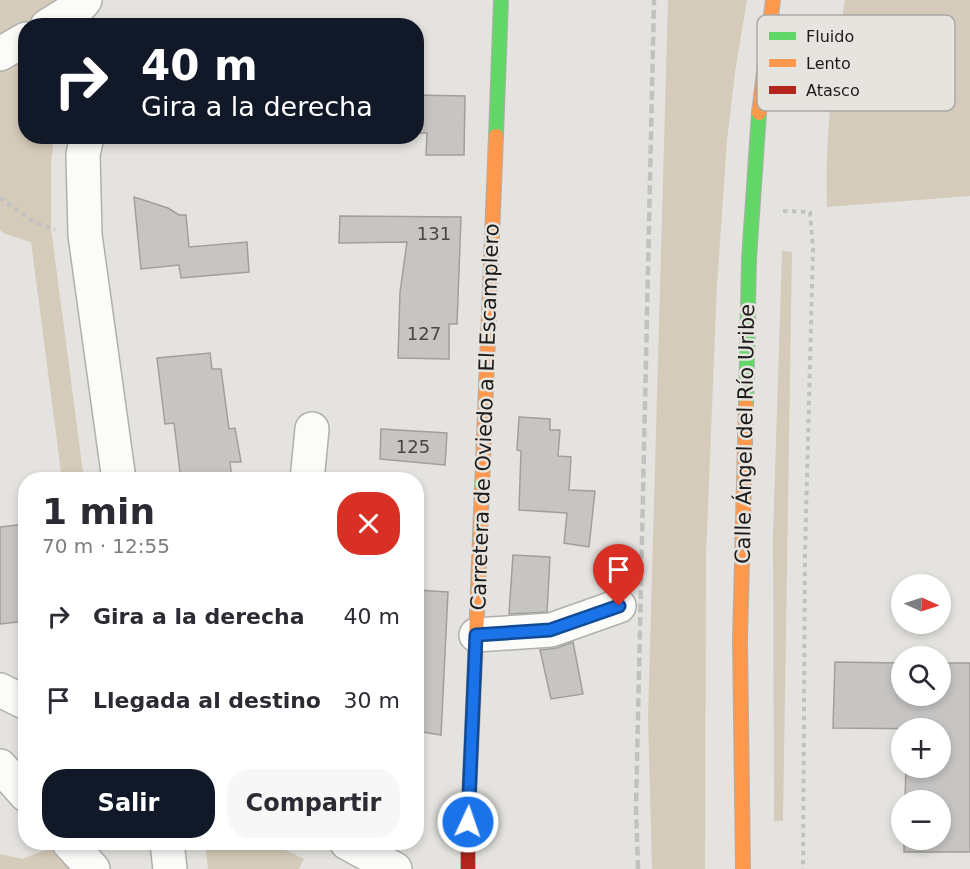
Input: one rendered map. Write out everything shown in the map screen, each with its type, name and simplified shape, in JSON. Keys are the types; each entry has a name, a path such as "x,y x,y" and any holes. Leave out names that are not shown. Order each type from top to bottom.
{"street":[{"name":"Carretera de Oviedo a El Escamplero","path":"468,869 501,0"},
{"name":"Calle Ángel del Río Uribe","path":"771,15 773,0"},
{"path":"66,18 84,10"},
{"path":"0,54 18,44"},
{"name":"Calle Ángel del Río Uribe","path":"742,869 740,640 749,259 760,111"},
{"path":"85,144 83,155 85,235 118,472"},
{"path":"308,472 312,429"},
{"path":"476,635 583,627 619,606"},
{"path":"0,690 18,699"},
{"path":"0,766 18,786"},
{"path":"75,850 93,869"},
{"path":"168,850 170,869"},
{"path":"361,850 395,869"}],"path":[{"path":"0,198 34,222 57,230"},
{"path":"753,209 810,212 813,249 805,553 803,869"}],"shaded area":[{"path":"0,0 63,0 33,18 18,18 18,27 0,38"},
{"path":"668,0 747,0 727,141 717,285 706,556 705,869 652,869 648,718"},
{"path":"845,0 970,0 970,196 827,207 826,181 830,111 955,111 955,15 843,15"},
{"path":"18,56 18,144 53,144 51,228 83,472 61,472 31,242 5,234 0,230 0,68"},
{"path":"782,251 792,252 783,821 774,821 773,536"},
{"path":"45,850 55,850 71,869 0,869 0,854 22,859"},
{"path":"206,850 285,850 304,859 299,869 208,869"}],"building":[{"path":"424,95 465,96 464,155 426,155 427,133 424,133"},
{"path":"134,197 168,208 179,215 186,215 189,247 247,242 249,272 181,278 179,265 141,269"},
{"path":"340,216 461,217 457,324 449,324 449,359 398,358 400,292 407,242 339,243"},
{"path":"210,353 212,369 221,369 229,429 235,428 241,462 230,462 231,472 180,472 174,423 165,424 157,358"},
{"path":"519,417 550,419 550,430 560,430 558,456 571,457 569,490 595,491 589,547 564,543 567,513 519,510 521,451 517,450"},
{"path":"381,429 447,433 445,465 380,459"},
{"path":"18,525 18,622 0,624 0,527"},
{"path":"513,555 550,557 547,612 509,614"},
{"path":"424,590 448,592 441,735 424,732"},
{"path":"573,642 583,694 551,699 540,650 557,648"},
{"path":"835,662 891,663 891,706 951,706 951,663 970,663 970,852 904,852 904,850 951,850 951,790 905,790 906,778 951,778 951,718 891,718 891,729 833,728"}],"railway":[{"path":"638,869 636,807 654,0"}],"traffic: fast":[{"path":"496,136 501,0"},
{"path":"746,405 749,259 759,113"}],"traffic: slow":[{"path":"771,15 773,0"},
{"path":"476,638 496,136"},
{"path":"743,869 740,640 746,405"}],"traffic: jam":[{"path":"468,869 476,638"}],"route":[{"path":"468,822 476,635 550,630 619,606"}]}
